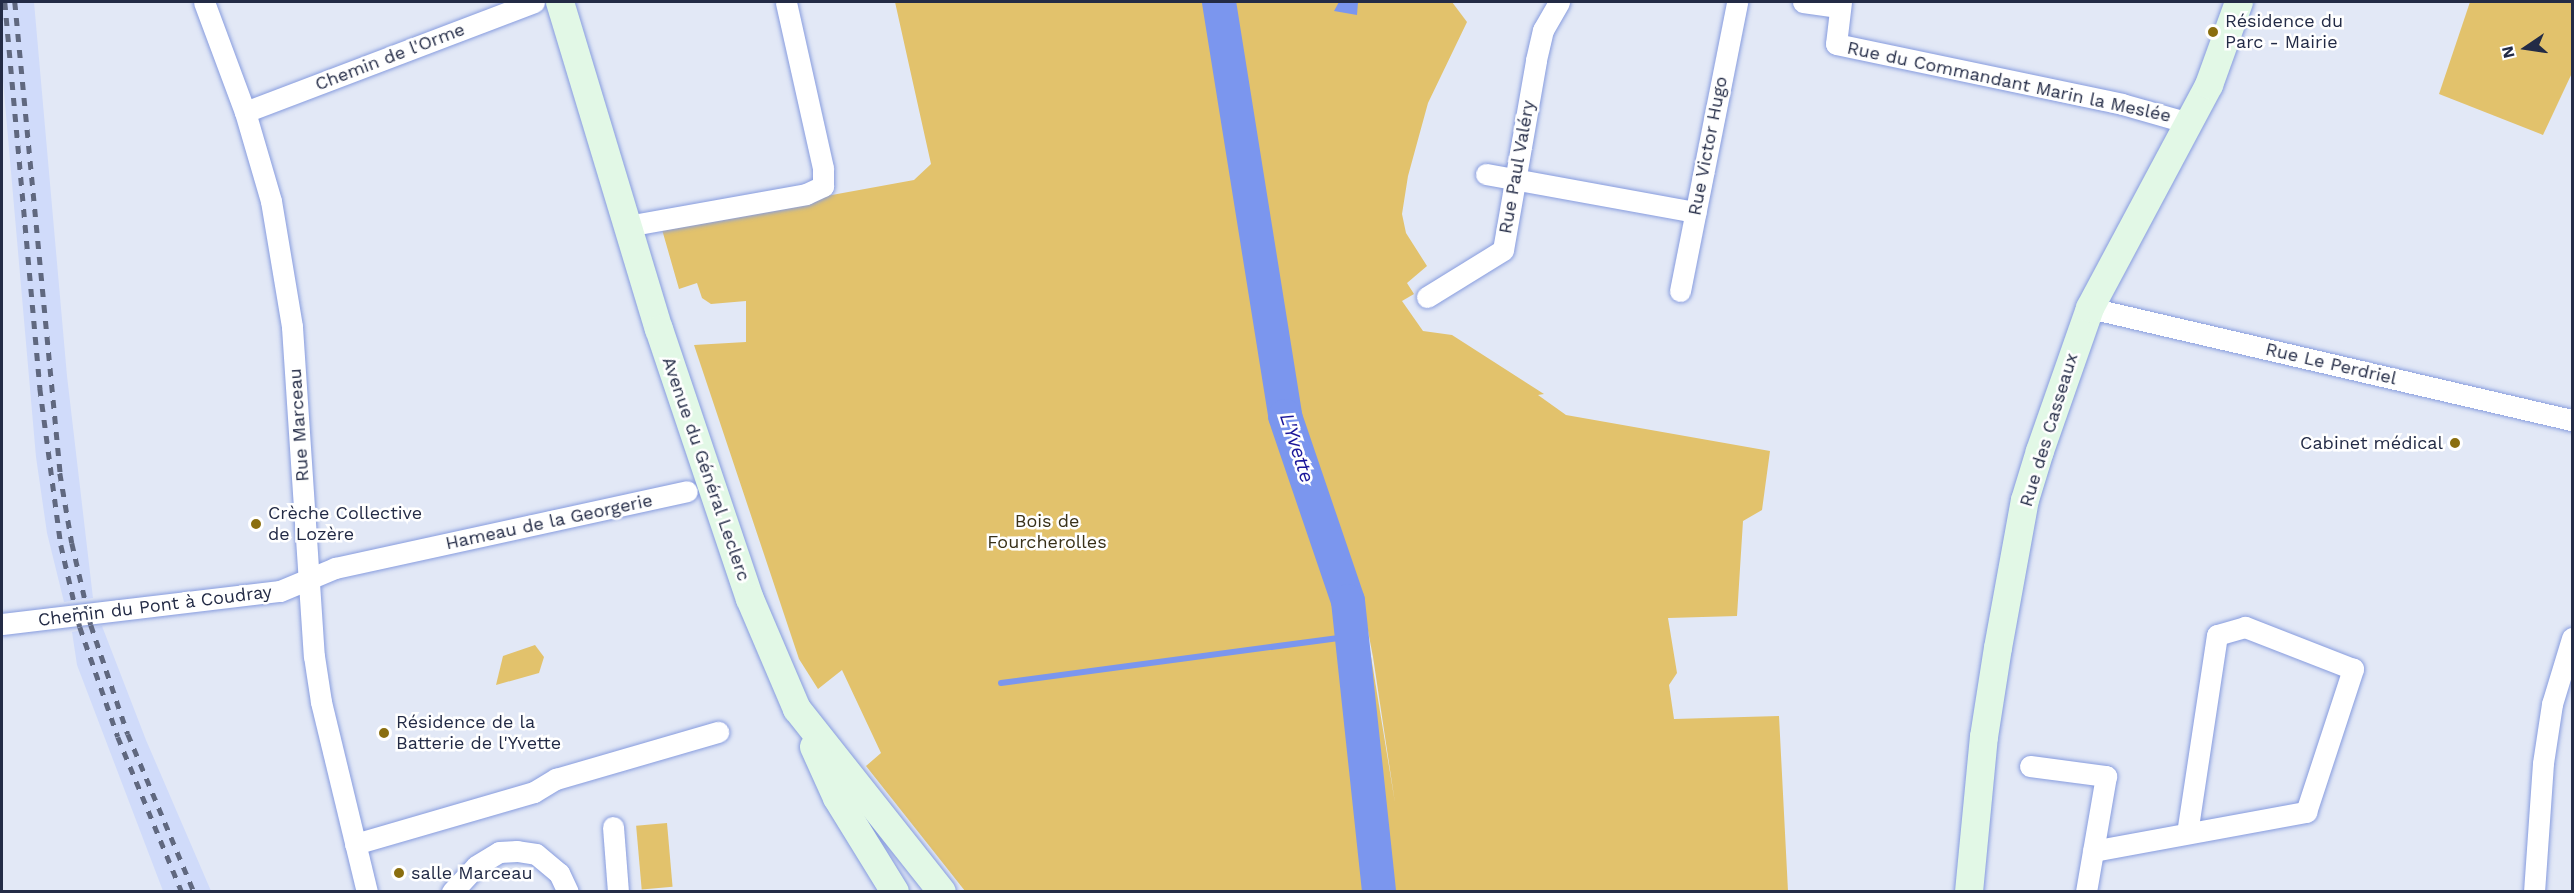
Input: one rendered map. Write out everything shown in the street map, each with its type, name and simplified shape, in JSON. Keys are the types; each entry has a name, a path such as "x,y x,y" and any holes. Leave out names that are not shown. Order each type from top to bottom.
{"street":[{"name":"Rue Marceau","path":"204,2 245,112 271,201 292,327 308,583 321,702 368,891"},
{"name":"Chemin de l'Orme","path":"245,112 534,2"},
{"name":"Avenue du Général Leclerc","path":"560,2 627,226 750,599 797,709 942,891"},
{"path":"627,226 806,194 823,186 823,168 786,2"},
{"name":"Rue Paul Valéry","path":"1427,297 1503,250 1536,60 1543,30 1559,2"},
{"name":"Rue Victor Hugo","path":"1680,291 1737,2"},
{"path":"1803,2 1840,4"},
{"name":"Rue des Casseaux","path":"1969,891 1984,737 2025,500 2090,308 2109,265 2209,85 2239,2"},
{"name":"Rue du Commandant Marin la Meslée","path":"1840,4 1836,44 2122,104 2189,123"},
{"path":"1486,174 1696,212"},
{"name":"Rue Le Perdriel","path":"2090,308 2572,420"},
{"name":"Hameau de la Georgerie","path":"308,583 335,568 687,491"},
{"name":"Chemin du Pont à Coudray","path":"2,624 280,591 308,583"},
{"path":"2093,851 2306,812 2353,669 2245,627 2217,635 2187,833"},
{"path":"2534,891 2543,764 2553,704 2572,638"},
{"path":"797,709 837,798 895,891"},
{"path":"355,844 534,792 556,779 718,732"},
{"path":"2031,766 2106,776 2086,891"},
{"path":"613,827 618,891"},
{"path":"457,889 476,866 499,852 517,851 536,855 559,873 568,891"}],"shaded area":[{"path":"2,2 34,2 67,376 93,598 64,602 47,533 36,457 2,69"},
{"path":"102,626 146,740 211,891 163,891 77,665 72,632"}],"green space":[{"name":"Bois de Fourcherolles","path":"895,2 1452,2 1467,22 1428,103 1408,176 1402,214 1406,233 1427,266 1407,283 1414,294 1402,301 1423,331 1452,335 1544,394 1538,395 1566,415 1770,451 1762,510 1743,521 1737,616 1668,618 1677,673 1669,685 1674,719 1779,716 1788,891 965,891 866,766 881,753 842,670 818,689 799,659 694,345 746,342 746,301 711,304 702,298 697,283 679,289 661,226 914,180 931,164","holes":["1360,589 1373,657 1395,803"]},
{"path":"2470,2 2572,2 2572,73 2543,135 2439,94"},
{"path":"535,645 544,657 539,673 496,685 503,656"},
{"path":"667,823 673,887 642,889 636,826"}],"water":[{"path":"1339,2 1358,2 1357,15 1334,11"}],"waterway":[{"name":"L'Yvette","path":"1219,2 1285,416 1348,601 1379,892"},
{"path":"1001,683 1352,636"}],"railway":[{"path":"5,2 40,388 61,545 80,627 118,737 182,892"},
{"path":"15,2 60,473 72,543 91,625 128,734 194,892"}],"place":[{"name":"Résidence du Parc - Mairie","path":"2213,32"},
{"name":"Cabinet médical","path":"2455,443"},
{"name":"Crèche Collective de Lozère","path":"256,524"},
{"name":"Résidence de la Batterie de l'Yvette","path":"384,733"},
{"name":"salle Marceau","path":"399,873"}]}
